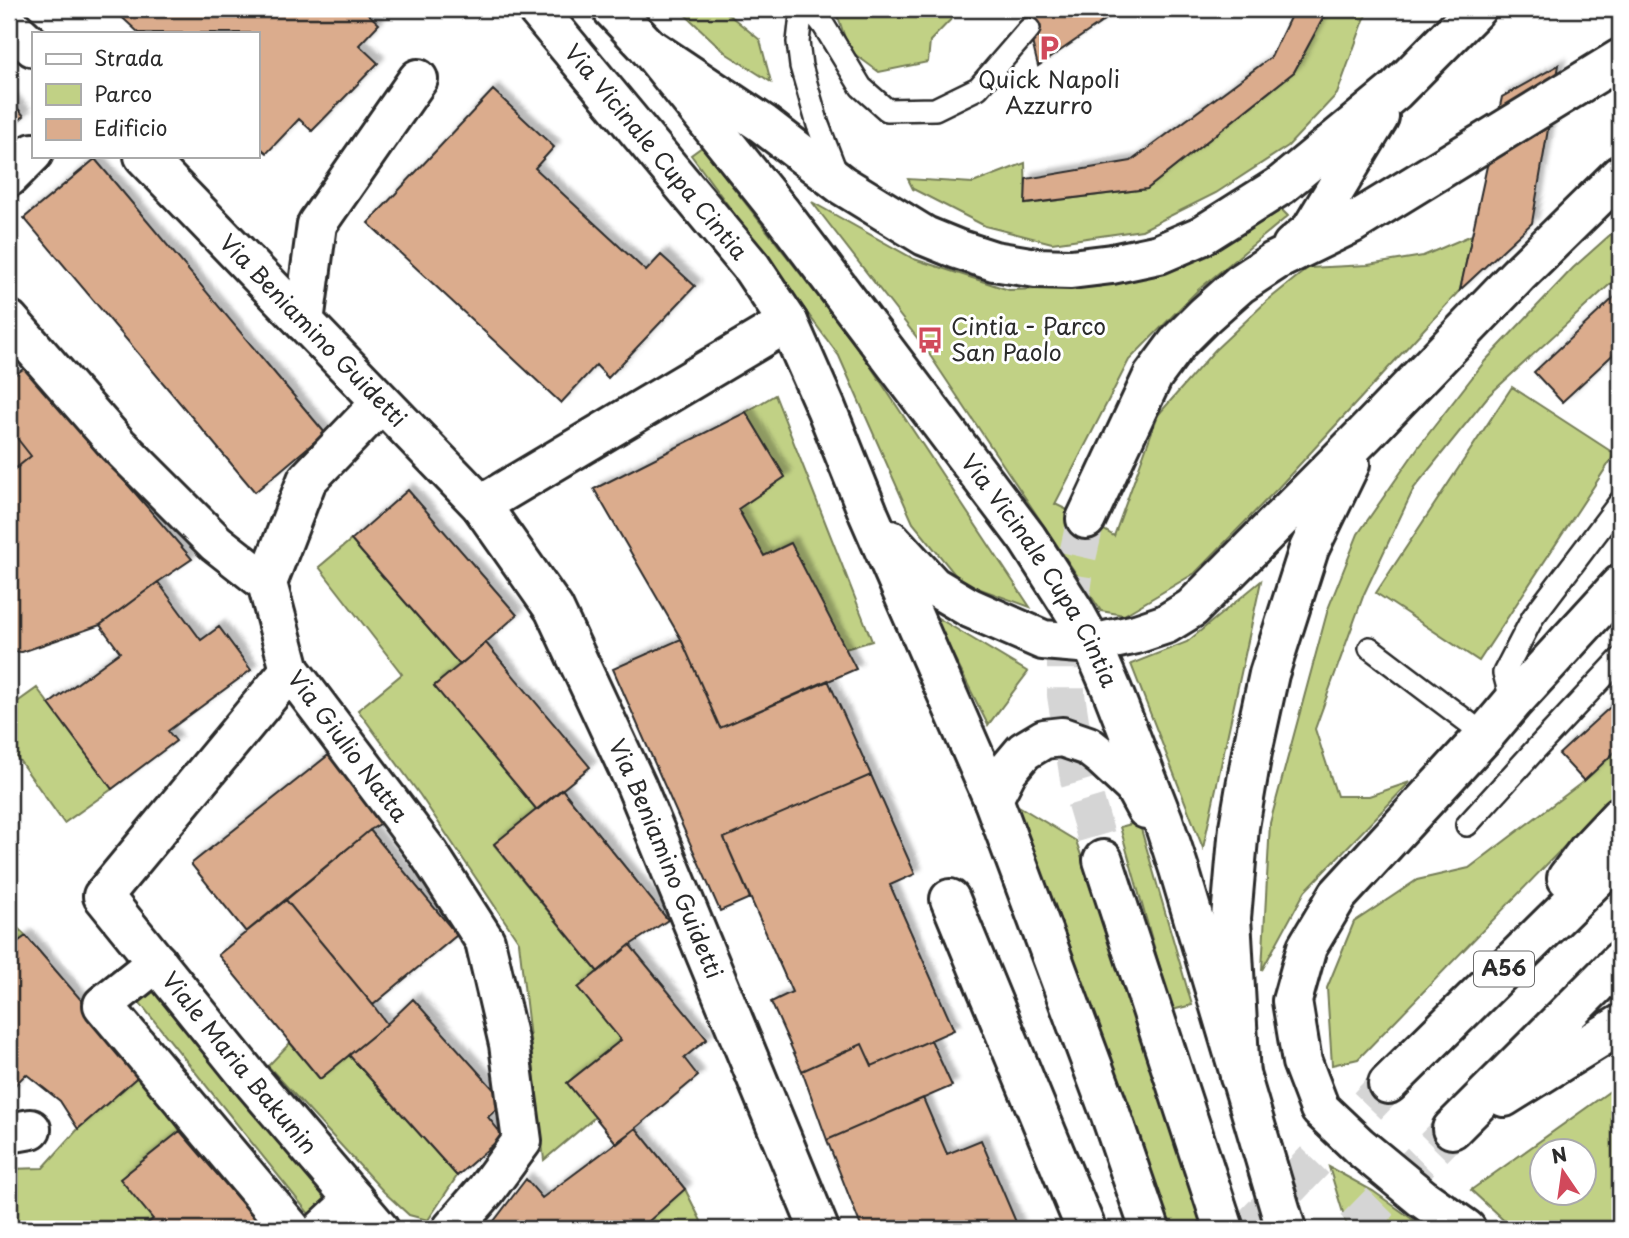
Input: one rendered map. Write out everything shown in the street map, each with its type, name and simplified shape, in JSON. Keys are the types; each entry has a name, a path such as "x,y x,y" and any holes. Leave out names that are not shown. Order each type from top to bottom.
{"main road":[{"name":"Via Vicinale Cupa Cintia","path":"537,9 752,268 788,323 993,799 1109,1110 1150,1229"},
{"name":"Via Vicinale Cupa Cintia","path":"612,9 648,47 782,214 1027,538 1074,611 1112,690 1163,820 1286,1229"},
{"path":"648,47 763,124 842,185 925,236 994,261 1036,268 1071,269 1159,254 1201,236 1280,186 1395,91 1476,9"},
{"path":"9,25 32,46"},
{"path":"1086,519 1153,376 1179,341 1240,284 1275,261 1351,224 1620,59"},
{"path":"304,322 317,224 418,79"},
{"path":"1275,261 1311,230 1395,91"},
{"path":"9,177 32,154"},
{"name":"Via Beniamino Guidetti","path":"146,158 481,505 554,609 636,785 820,1229"},
{"path":"869,515 933,586 970,608 1043,640 1092,644 1167,624 1192,608 1518,275 1620,175"},
{"path":"9,320 118,445 216,543 267,583 307,480 381,403"},
{"path":"481,505 788,323"},
{"path":"1240,1077 1231,918 1239,827 1252,752 1269,674 1309,549 1365,434"},
{"name":"Via Giulio Natta","path":"267,583 290,670 429,854 485,941 509,1044 522,1141 486,1190 452,1229"},
{"path":"1466,1229 1359,1146 1320,1109 1302,1062 1292,1001 1307,947 1338,895 1620,585"},
{"name":"Viale Maria Bakunin","path":"290,670 103,895 248,1077 379,1229"},
{"path":"993,799 1008,770 1024,751 1044,739 1062,737 1075,741 1088,746 1134,787 1179,869"},
{"path":"1484,988 1589,849 1620,816"},
{"name":"A56","path":"1388,1084 1620,855"},
{"path":"1103,860 1224,1229"},
{"path":"950,899 1086,1229"},
{"path":"1620,961 1452,1129 1620,1025"},
{"path":"157,962 103,1005 290,1229"},
{"path":"323,1229 354,1200"}],"lane":[{"path":"842,185 818,125 801,66 798,43 806,12 824,26 861,87 887,110 935,109 978,88 1029,29"},
{"path":"1512,703 1504,673 1533,617 1620,502"},
{"path":"1370,648 1485,735"},
{"path":"1467,825 1620,659"}],"green space":[{"path":"679,9 722,9 760,40 771,82 727,54"},
{"path":"832,9 961,9 930,41 928,62 879,72 849,50 839,20"},
{"path":"1328,9 1368,9 1337,94 1288,146 1216,193 1142,230 1052,243 985,226 913,189 908,179 973,183 1025,163 1026,204 1147,189 1294,72"},
{"path":"702,147 861,352 1030,607 961,582 913,523 839,356 691,155"},
{"path":"812,202 914,259 1009,290 1098,287 1178,262 1279,207 1288,216 1198,290 1129,360 1055,504 1114,536 1158,415 1215,350 1267,301 1308,268 1368,265 1423,256 1472,235 1460,290 1278,488 1195,573 1124,615 1101,611 925,348"},
{"path":"1620,226 1620,275 1489,395 1414,488 1364,594 1315,729 1337,796 1369,796 1410,782 1305,891 1262,970 1270,823 1328,609 1358,534 1419,446 1485,361 1573,268"},
{"path":"1512,387 1615,454 1479,661 1376,593"},
{"path":"775,395 872,641 845,649 790,543 764,556 738,509 785,477 746,412"},
{"path":"351,540 460,665 434,686 537,810 494,845 598,972 579,988 621,1040 567,1083 595,1117 544,1160 519,942 420,795 358,710 402,674 319,567"},
{"path":"1261,581 1203,848 1131,664 1187,642"},
{"path":"933,615 1028,672 988,725"},
{"path":"37,688 112,789 64,823 9,746 9,708"},
{"path":"1620,747 1620,789 1358,1059 1332,1065 1327,988 1354,922 1417,880 1469,868 1584,781"},
{"path":"1017,805 1076,841 1209,1223 1193,1229 1168,1229"},
{"path":"1139,822 1192,1005 1172,1010 1120,827"},
{"path":"9,920 26,936 9,948"},
{"path":"158,980 362,1229 321,1229 136,998"},
{"path":"290,1043 320,1079 349,1055 457,1176 428,1220 409,1215 384,1192 268,1066"},
{"path":"143,1072 180,1131 153,1219 141,1229 9,1229 9,1169 43,1168 78,1129"},
{"path":"1620,1084 1620,1229 1513,1229 1471,1190 1528,1149 1528,1206 1598,1206 1598,1136 1547,1136"},
{"path":"1329,1167 1373,1191 1426,1229 1348,1229"},
{"path":"685,1189 705,1229 640,1229"}],"building":[{"path":"113,9 363,9 379,24 359,45 378,63 312,131 299,119 267,153 259,147 259,32 138,32"},
{"name":"Quick Napoli Azzurro","path":"1024,9 1121,9 1038,66"},
{"path":"1294,9 1328,9 1294,72 1147,189 1025,204 1026,179 1131,161 1271,57"},
{"path":"1559,65 1532,223 1460,290 1502,97"},
{"path":"493,90 554,147 535,168 646,271 661,255 695,286 608,378 596,365 561,403 368,223"},
{"path":"9,98 24,116 9,129"},
{"path":"95,159 325,433 255,492 24,218"},
{"path":"1620,292 1620,348 1562,402 1534,372"},
{"path":"26,367 192,559 100,625 22,652 9,651 9,474 31,456 9,428 9,379"},
{"path":"746,412 785,477 738,509 764,556 791,543 856,669 720,728 681,639 594,489"},
{"path":"9,428 31,456 9,474"},
{"path":"408,490 517,615 460,665 351,540"},
{"path":"158,582 201,640 219,627 251,670 168,731 176,741 112,789 49,704 120,652 100,625"},
{"path":"681,639 720,728 828,680 871,775 724,838 750,898 720,911 613,669"},
{"path":"486,643 590,767 537,810 434,686"},
{"path":"1620,698 1620,747 1584,781 1559,754"},
{"path":"331,753 385,821 370,830 246,932 191,864"},
{"path":"871,775 915,874 890,885 954,1030 872,1066 862,1044 802,1071 771,1002 792,992 724,838"},
{"path":"562,789 668,920 630,945 598,972 494,844"},
{"path":"370,830 457,935 373,1005 286,900"},
{"path":"286,900 387,1024 320,1079 218,955"},
{"path":"26,936 143,1072 78,1129 60,1101 26,1074 9,1091 9,948"},
{"path":"630,945 707,1039 684,1058 698,1076 617,1144 567,1083 621,1040 578,988"},
{"path":"413,999 505,1102 488,1117 503,1136 457,1176 349,1055"},
{"path":"931,1040 952,1086 827,1140 802,1071 862,1044 872,1066"},
{"path":"923,1098 947,1154 981,1140 1019,1229 862,1229 827,1140"},
{"path":"636,1128 685,1189 640,1229 488,1229 526,1179 542,1198"},
{"path":"180,1131 264,1229 141,1229 153,1219 120,1179"}],"tunnel":[{"path":"1086,519 1076,563 1066,632 1066,695 1079,779 1103,860"},
{"path":"1249,1229 1388,1084"},
{"path":"1354,1229 1452,1129"}],"place":[{"name":"Quick Napoli Azzurro","path":"1049,48"},
{"name":"Cintia - Parco San Paolo","path":"930,340"}]}
